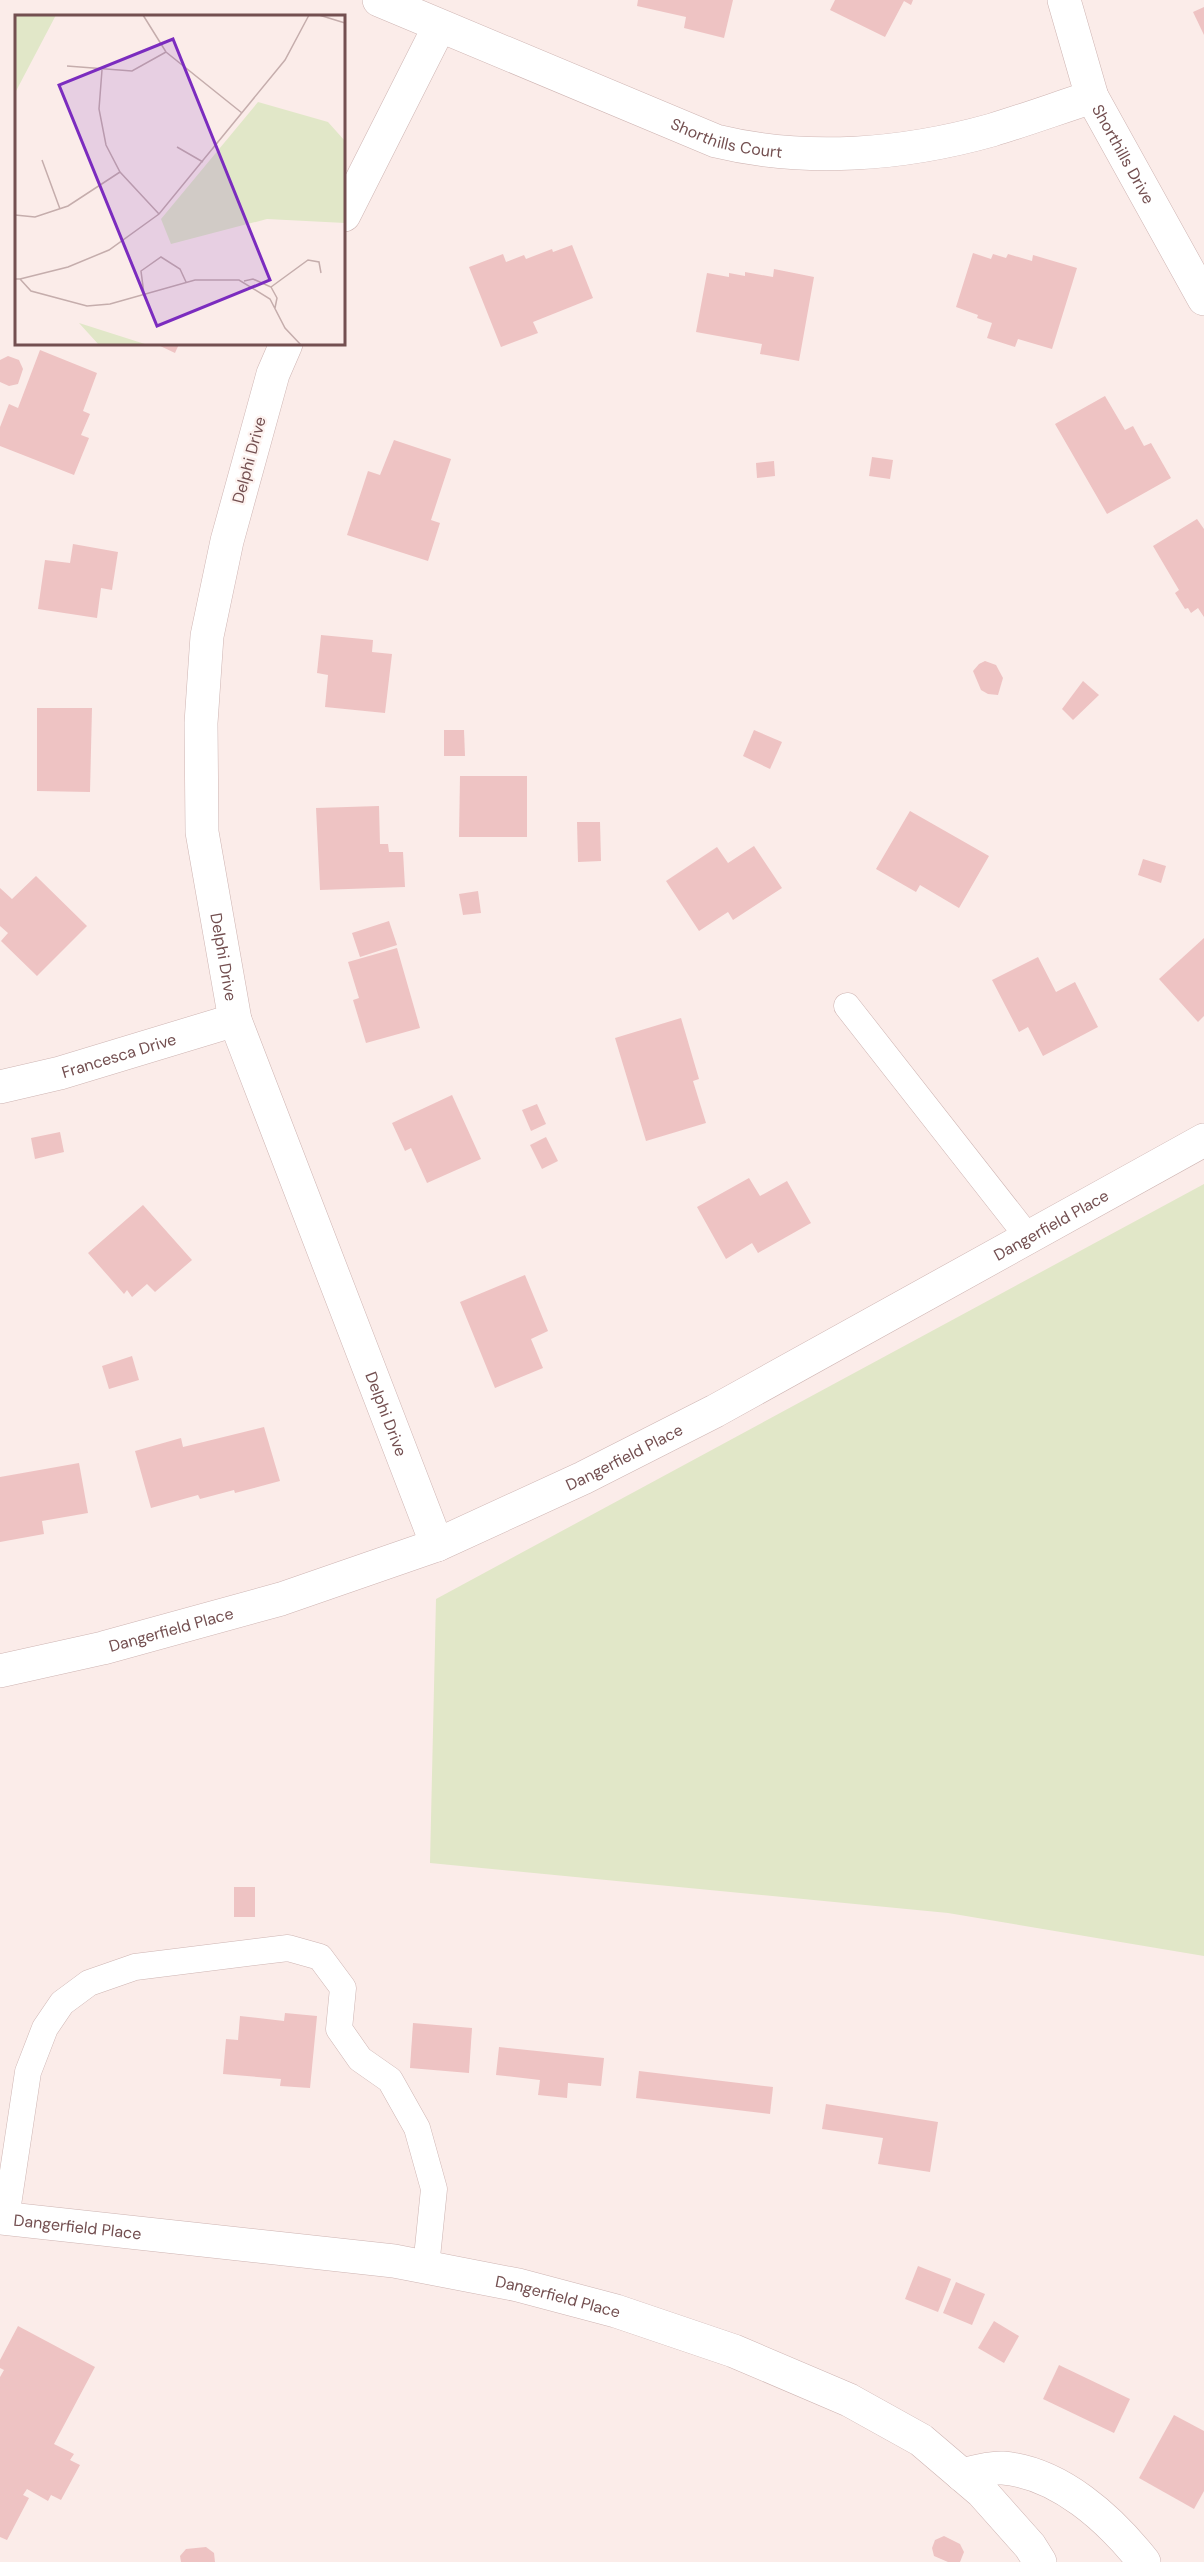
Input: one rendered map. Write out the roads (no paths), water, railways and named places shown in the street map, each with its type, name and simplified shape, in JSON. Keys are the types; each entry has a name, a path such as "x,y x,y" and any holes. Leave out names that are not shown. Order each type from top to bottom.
{"street":[{"name":"Shorthills Court","path":"379,0 716,141 755,151 792,154 858,153 921,146 991,130 1092,97"},
{"name":"Shorthills Drive","path":"1064,0 1092,97 1204,299"},
{"path":"345,213 439,27"},
{"name":"Delphi Drive","path":"286,345 273,374 227,541 207,636 201,723 202,832 235,1020 437,1545"},
{"name":"Francesca Drive","path":"0,1087 60,1073 235,1020"},
{"name":"Dangerfield Place","path":"0,1671 103,1648 280,1599 437,1545 582,1478 715,1411 1204,1140"},
{"name":"Dangerfield Place","path":"3,2218 393,2261 518,2284 595,2305 734,2350 849,2400 921,2440 982,2492 1030,2546 1040,2562"},
{"path":"962,2475 1000,2468 1028,2472 1056,2483 1097,2514 1144,2562"}],"lane":[{"path":"847,1006 1028,1237"},
{"path":"3,2218 28,2072 45,2028 62,2003 88,1983 135,1967 288,1948 320,1957 343,1988 339,2029 360,2059 390,2080 417,2128 434,2189 426,2268"}]}
